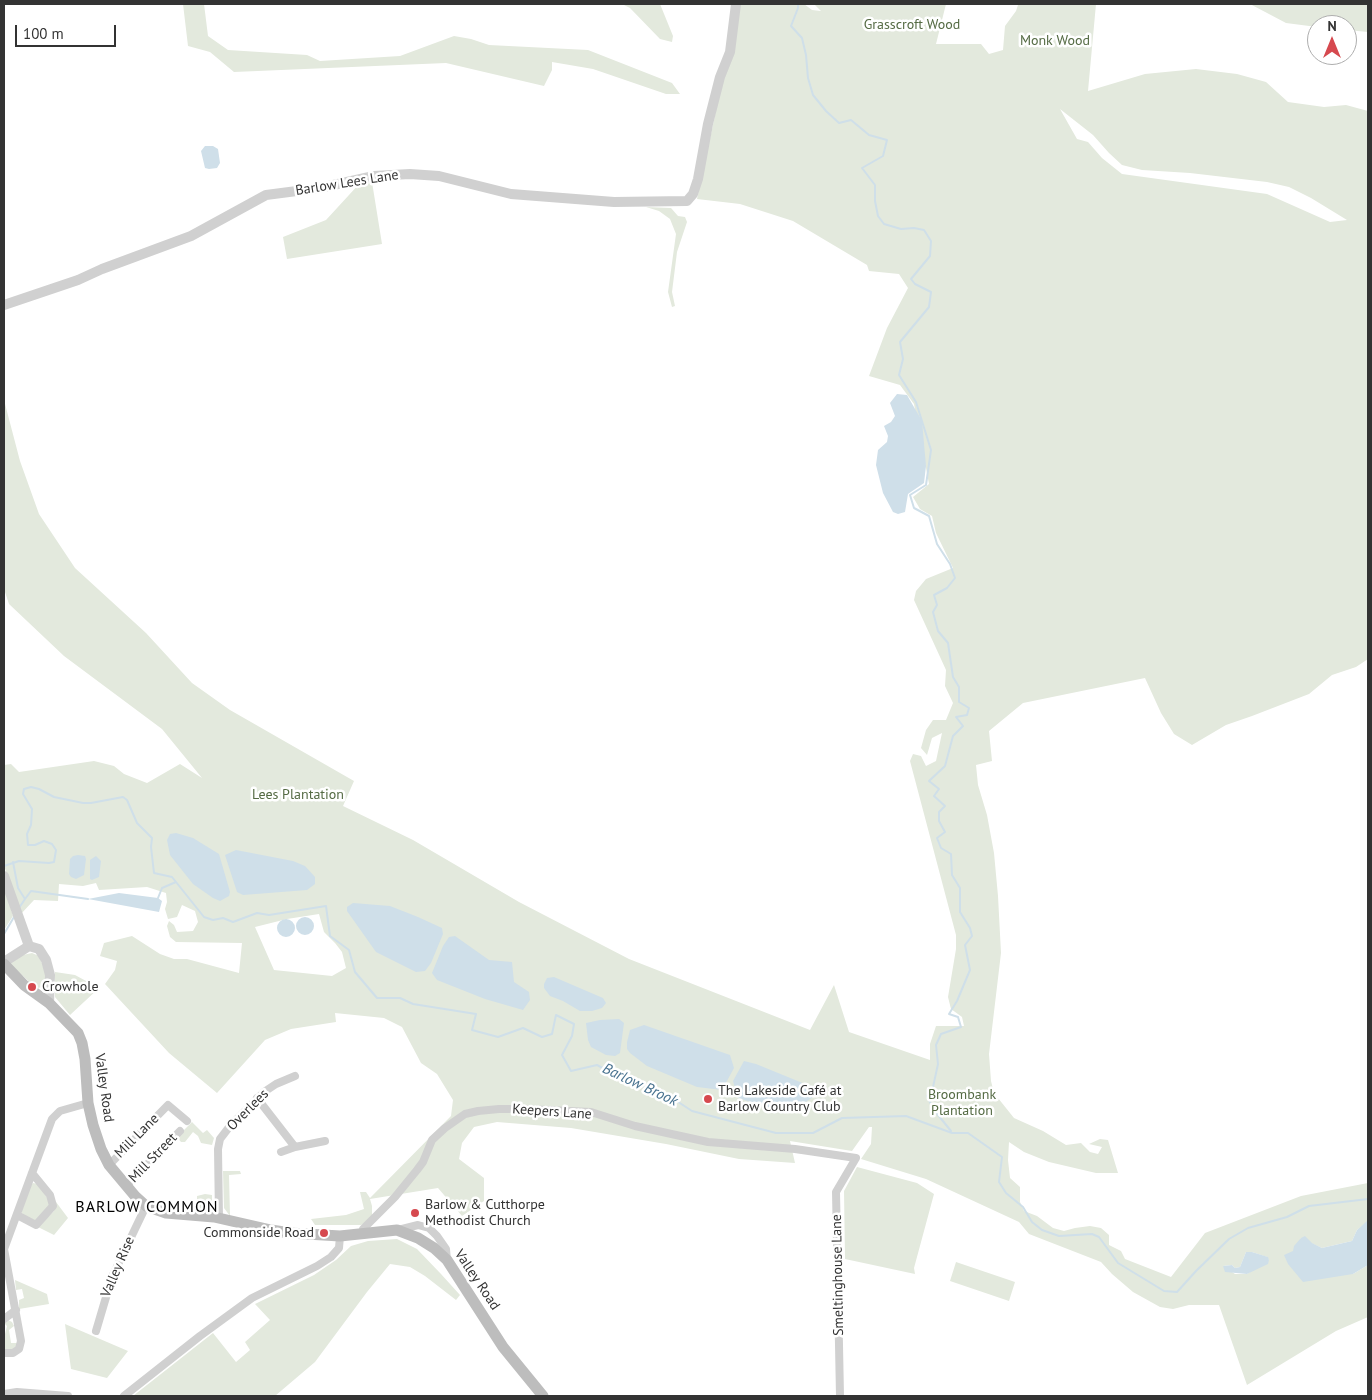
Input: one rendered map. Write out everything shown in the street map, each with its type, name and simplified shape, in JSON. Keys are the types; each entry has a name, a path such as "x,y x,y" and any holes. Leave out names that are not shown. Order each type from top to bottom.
{"main road":[{"name":"Valley Road","path":"4,963 24,985 49,1003 78,1033 84,1059 92,1125 101,1149 109,1165 146,1206 166,1213 219,1218 271,1230 306,1235 340,1236 397,1230 418,1238 434,1248 447,1260 503,1347 543,1396"}],"street":[{"name":"Barlow Lees Lane","path":"4,305 78,280 102,269 191,236 266,195 320,188 374,176 410,174 439,176 511,194 614,202 687,201 693,194 698,179 708,124 720,77 730,52 736,4"},
{"path":"4,876 29,946"},
{"path":"4,963 29,946"},
{"path":"29,946 39,949 46,960 50,975 49,1003"},
{"name":"Overlees","path":"219,1218 218,1149 220,1139 230,1126 258,1098 276,1084 295,1076"},
{"path":"258,1098 295,1147"},
{"path":"4,1353 12,1354 19,1349 21,1343 4,1249 52,1119 60,1111 88,1103"},
{"name":"Mill Lane","path":"109,1165 168,1105 187,1121"},
{"name":"Keepers Lane","path":"363,1234 363,1229 395,1197 418,1170 432,1140 465,1114 478,1111 525,1109 591,1112 635,1126 708,1142 796,1149 856,1158"},
{"name":"Mill Street","path":"126,1186 180,1131"},
{"path":"281,1152 325,1141"},
{"name":"Smeltinghouse Lane","path":"840,1396 836,1192 856,1158"},
{"path":"16,1215 36,1225 53,1206 50,1195 32,1173"},
{"name":"Valley Rise","path":"96,1331 112,1278 146,1206"},
{"path":"124,1396 252,1298 317,1266 331,1257 339,1248 340,1236"},
{"path":"4,1320 16,1310"},
{"path":"4,1394 17,1392 68,1396"}],"green space":[{"path":"183,4 204,4 208,36 228,50 307,55 320,61 400,56 454,36 489,45 588,50 672,83 680,94 666,94 593,69 552,62 552,70 544,86 446,63 234,72 210,52 188,46"},
{"path":"622,4 660,4 673,36 672,42 660,39 630,8"},
{"path":"739,4 804,4 812,10 821,11 814,4 946,4 936,44 981,44 989,54 1003,50 1005,26 1020,4 1096,4 1088,91 1145,74 1196,69 1237,74 1266,82 1288,102 1324,107 1346,105 1368,111 1368,659 1356,667 1332,675 1309,694 1226,725 1192,745 1174,734 1161,713 1145,678 1023,703 989,731 992,761 976,765 978,785 987,815 994,853 998,896 1001,953 989,1054 994,1093 1014,1118 1043,1131 1066,1145 1081,1143 1090,1152 1098,1154 1102,1147 1089,1144 1100,1139 1108,1140 1118,1173 1096,1173 1049,1162 1024,1152 1009,1142 1010,1178 1020,1187 1020,1202 1024,1211 1037,1216 1053,1228 1064,1231 1090,1226 1101,1228 1109,1235 1109,1245 1121,1251 1125,1259 1171,1277 1205,1233 1301,1196 1368,1183 1368,1221 1357,1230 1352,1241 1322,1248 1300,1238 1353,1274 1368,1265 1368,1317 1336,1331 1247,1385 1219,1305 1189,1305 1173,1309 1160,1307 1133,1292 1101,1262 1029,1234 1019,1222 926,1179 861,1159 871,1144 872,1127 869,1127 852,1151 790,1141 795,1163 739,1159 666,1144 571,1128 497,1122 474,1127 462,1143 459,1159 484,1178 484,1201 462,1216 438,1188 370,1199 372,1216 361,1225 315,1225 311,1219 346,1215 364,1209 360,1192 366,1192 370,1198 451,1116 453,1100 437,1074 421,1063 402,1027 384,1018 335,1013 336,1022 291,1029 265,1040 217,1093 169,1053 105,984 115,970 117,961 100,956 104,943 132,936 160,954 174,959 187,959 239,973 242,943 176,942 170,937 167,926 169,921 174,925 177,932 193,931 198,922 195,911 182,905 177,917 168,919 165,909 167,902 166,893 147,887 99,890 96,883 83,886 59,884 58,901 34,900 20,915 4,866 4,765 11,764 19,772 94,761 114,766 124,774 147,783 180,764 202,778 162,729 64,656 9,604 4,589 4,400 20,461 39,514 75,568 146,633 192,683 230,710 354,781 343,806 413,840 519,902 629,959 810,1030 834,985 849,1032 930,1060 930,1044 936,1026 964,1026 962,1017 951,1009 948,997 956,949 956,935 910,761 913,754 921,756 926,766 936,761 942,733 932,738 927,755 921,748 926,730 933,720 946,720 953,703 945,686 946,670 914,600 916,591 926,579 953,568 936,533 932,516 920,509 913,497 929,484 914,404 900,385 869,376 887,328 908,288 899,274 869,271 867,265 793,221 740,204 697,199","holes":["1060,109 1093,135 1122,165 1142,170 1190,173 1267,182 1289,187 1347,220 1330,222 1267,194 1122,174 1102,158 1088,142 1077,139","319,914 324,932 342,952 346,968 332,976 274,970 255,927","1246,1252 1267,1257 1269,1260 1247,1274 1235,1274 1223,1266 1232,1265 1235,1268 1240,1267"]},
{"path":"1250,4 1368,4 1368,32 1357,31 1357,15 1307,15 1307,26 1286,23"},
{"path":"372,182 382,244 287,259 283,237 326,220 360,183"},
{"path":"646,207 671,208 678,216 685,217 687,222 677,252 672,292 675,306 672,307 668,292 676,234 670,219 659,211"},
{"path":"4,886 13,916 4,930"},
{"path":"32,953 39,956 46,973 45,986 43,987 37,988 34,986 11,965 11,963 23,955"},
{"path":"55,972 75,975 99,988 70,1015 55,997"},
{"path":"192,1122 203,1133 207,1130 214,1138 212,1145 201,1143 198,1136 193,1132 185,1142 181,1142 177,1137"},
{"path":"857,1167 917,1183 934,1194 914,1268 915,1274 845,1259 844,1191"},
{"path":"223,1171 240,1171 241,1174 229,1175 230,1216 224,1208"},
{"path":"33,1183 38,1184 50,1202 50,1205 36,1221 23,1215 21,1211"},
{"path":"212,1195 212,1207 206,1211 190,1210 190,1207 197,1207 197,1196"},
{"path":"56,1202 68,1218 54,1235 38,1227 54,1211"},
{"path":"397,1239 417,1249 460,1295 456,1300 410,1267 390,1264 315,1362 275,1396 133,1396 213,1333 236,1362 250,1350 245,1342 270,1320 255,1304 314,1275 336,1260 351,1246 368,1241"},
{"path":"956,1262 1015,1282 1009,1301 950,1281"},
{"path":"15,1280 47,1294 49,1304 19,1309 19,1300 24,1298 22,1289 16,1290"},
{"path":"8,1320 14,1326 9,1330 11,1343 17,1343 16,1347 12,1350 4,1349 7,1326 4,1323"},
{"path":"65,1324 128,1351 107,1378 71,1369"}],"shaded area":[{"path":"205,146 213,146 218,149 220,163 217,168 205,168 201,151"},
{"path":"897,394 907,395 922,421 926,466 924,483 908,494 905,512 898,514 893,512 883,493 876,465 878,450 887,442 888,436 884,426 891,422 895,416 890,403"},
{"path":"176,833 193,838 219,854 230,892 229,896 220,901 193,884 170,855 167,840 170,834"},
{"path":"236,850 293,861 305,866 315,877 315,884 307,890 243,895 237,892 225,855"},
{"path":"78,855 85,856 86,859 84,875 76,879 69,874 70,859"},
{"path":"96,856 101,861 99,877 92,880 90,879 90,860"},
{"path":"119,893 158,898 162,901 159,912 88,899"},
{"path":"353,903 390,906 442,928 443,934 431,963 425,971 416,972 376,952 347,911 347,907"},
{"path":"305,917 311,920 314,926 311,932 305,935 299,932 296,926 299,920"},
{"path":"286,919 292,922 295,928 292,934 286,937 280,934 277,928 280,922"},
{"path":"455,936 489,960 512,962 514,982 529,992 530,1000 523,1010 485,999 437,980 432,973 443,946 449,937"},
{"path":"554,977 603,998 606,1003 602,1008 592,1011 580,1011 550,996 544,988 544,984 547,978"},
{"path":"619,1019 624,1023 620,1053 615,1056 606,1055 591,1047 588,1040 586,1023"},
{"path":"644,1025 730,1055 734,1068 722,1090 697,1087 647,1066 630,1053 627,1049 627,1042 630,1030"},
{"path":"744,1061 805,1084 813,1097 798,1107 767,1107 738,1098 733,1081"},
{"path":"1367,1221 1368,1265 1353,1274 1303,1282 1288,1264 1284,1255 1293,1251 1294,1246 1301,1238 1305,1236 1312,1243 1322,1248 1352,1241 1357,1230"},
{"path":"1246,1252 1268,1257 1268,1264 1247,1274 1225,1272 1223,1266 1232,1265 1235,1268 1240,1267"}],"waterway":[{"path":"798,4 791,26 802,38 808,78 813,95 839,123 851,120 869,135 887,140 883,156 862,168 875,185 875,201 878,216 884,224 901,229 914,228 924,230 931,241 930,256 911,279 915,284 931,292 929,307 900,342 903,359 899,375 916,402 931,450 926,485 910,495 914,508 929,516 937,544 950,564 955,578 947,588 934,595 937,605 933,612 938,631 948,643 953,677 959,687 959,702 969,708 967,715 956,717 963,726 953,736 945,766 929,781 939,789 934,796 945,806 939,812 939,821 945,832 937,838 941,848 951,854 952,875 960,888 960,912 970,928 972,936 965,945 970,970 957,1001 949,1014 958,1017 961,1027 941,1034 936,1045 938,1064 933,1087 927,1096 934,1110 951,1131"},
{"name":"Barlow Brook","path":"4,866 19,861 54,862 56,850 52,844 44,841 35,845 28,845 27,834 31,825 32,809 23,794 24,789 31,787 54,797 83,803 123,797 127,800 137,823 152,838 151,847 154,873 172,877 204,917 213,920 223,918 233,922 257,913 269,915 326,906 330,936 349,950 355,972 377,998 400,998 413,1004 476,1014 472,1030 498,1037 523,1028 542,1037 552,1034 556,1015 574,1024 572,1036 562,1055 571,1071 597,1065 629,1082 663,1092 692,1111 776,1133 813,1133 842,1118 906,1116 952,1133 968,1133 1002,1157 999,1182 1006,1193 1023,1207 1032,1222 1042,1230 1059,1236 1092,1234 1099,1237 1118,1263 1164,1291 1177,1292 1229,1239 1248,1228 1287,1217 1309,1206 1368,1199"},
{"path":"13,862 18,888 25,899 19,908"},
{"path":"158,898 162,888 176,882"},
{"path":"25,899 31,891 88,899"},
{"path":"4,934 14,917"}],"place":[{"name":"Crowhole","path":"32,987"},
{"name":"The Lakeside Café at Barlow Country Club","path":"708,1099"},
{"name":"Barlow & Cutthorpe Methodist Church","path":"415,1213"},
{"name":"Commonside Road","path":"324,1233"}],"district":[{"name":"BARLOW COMMON","path":"147,1207"}],"park label":[{"name":"Grasscroft Wood","path":"912,25"},
{"name":"Monk Wood","path":"1055,41"},
{"name":"Lees Plantation","path":"298,795"},
{"name":"Broombank Plantation","path":"962,1104"}]}
